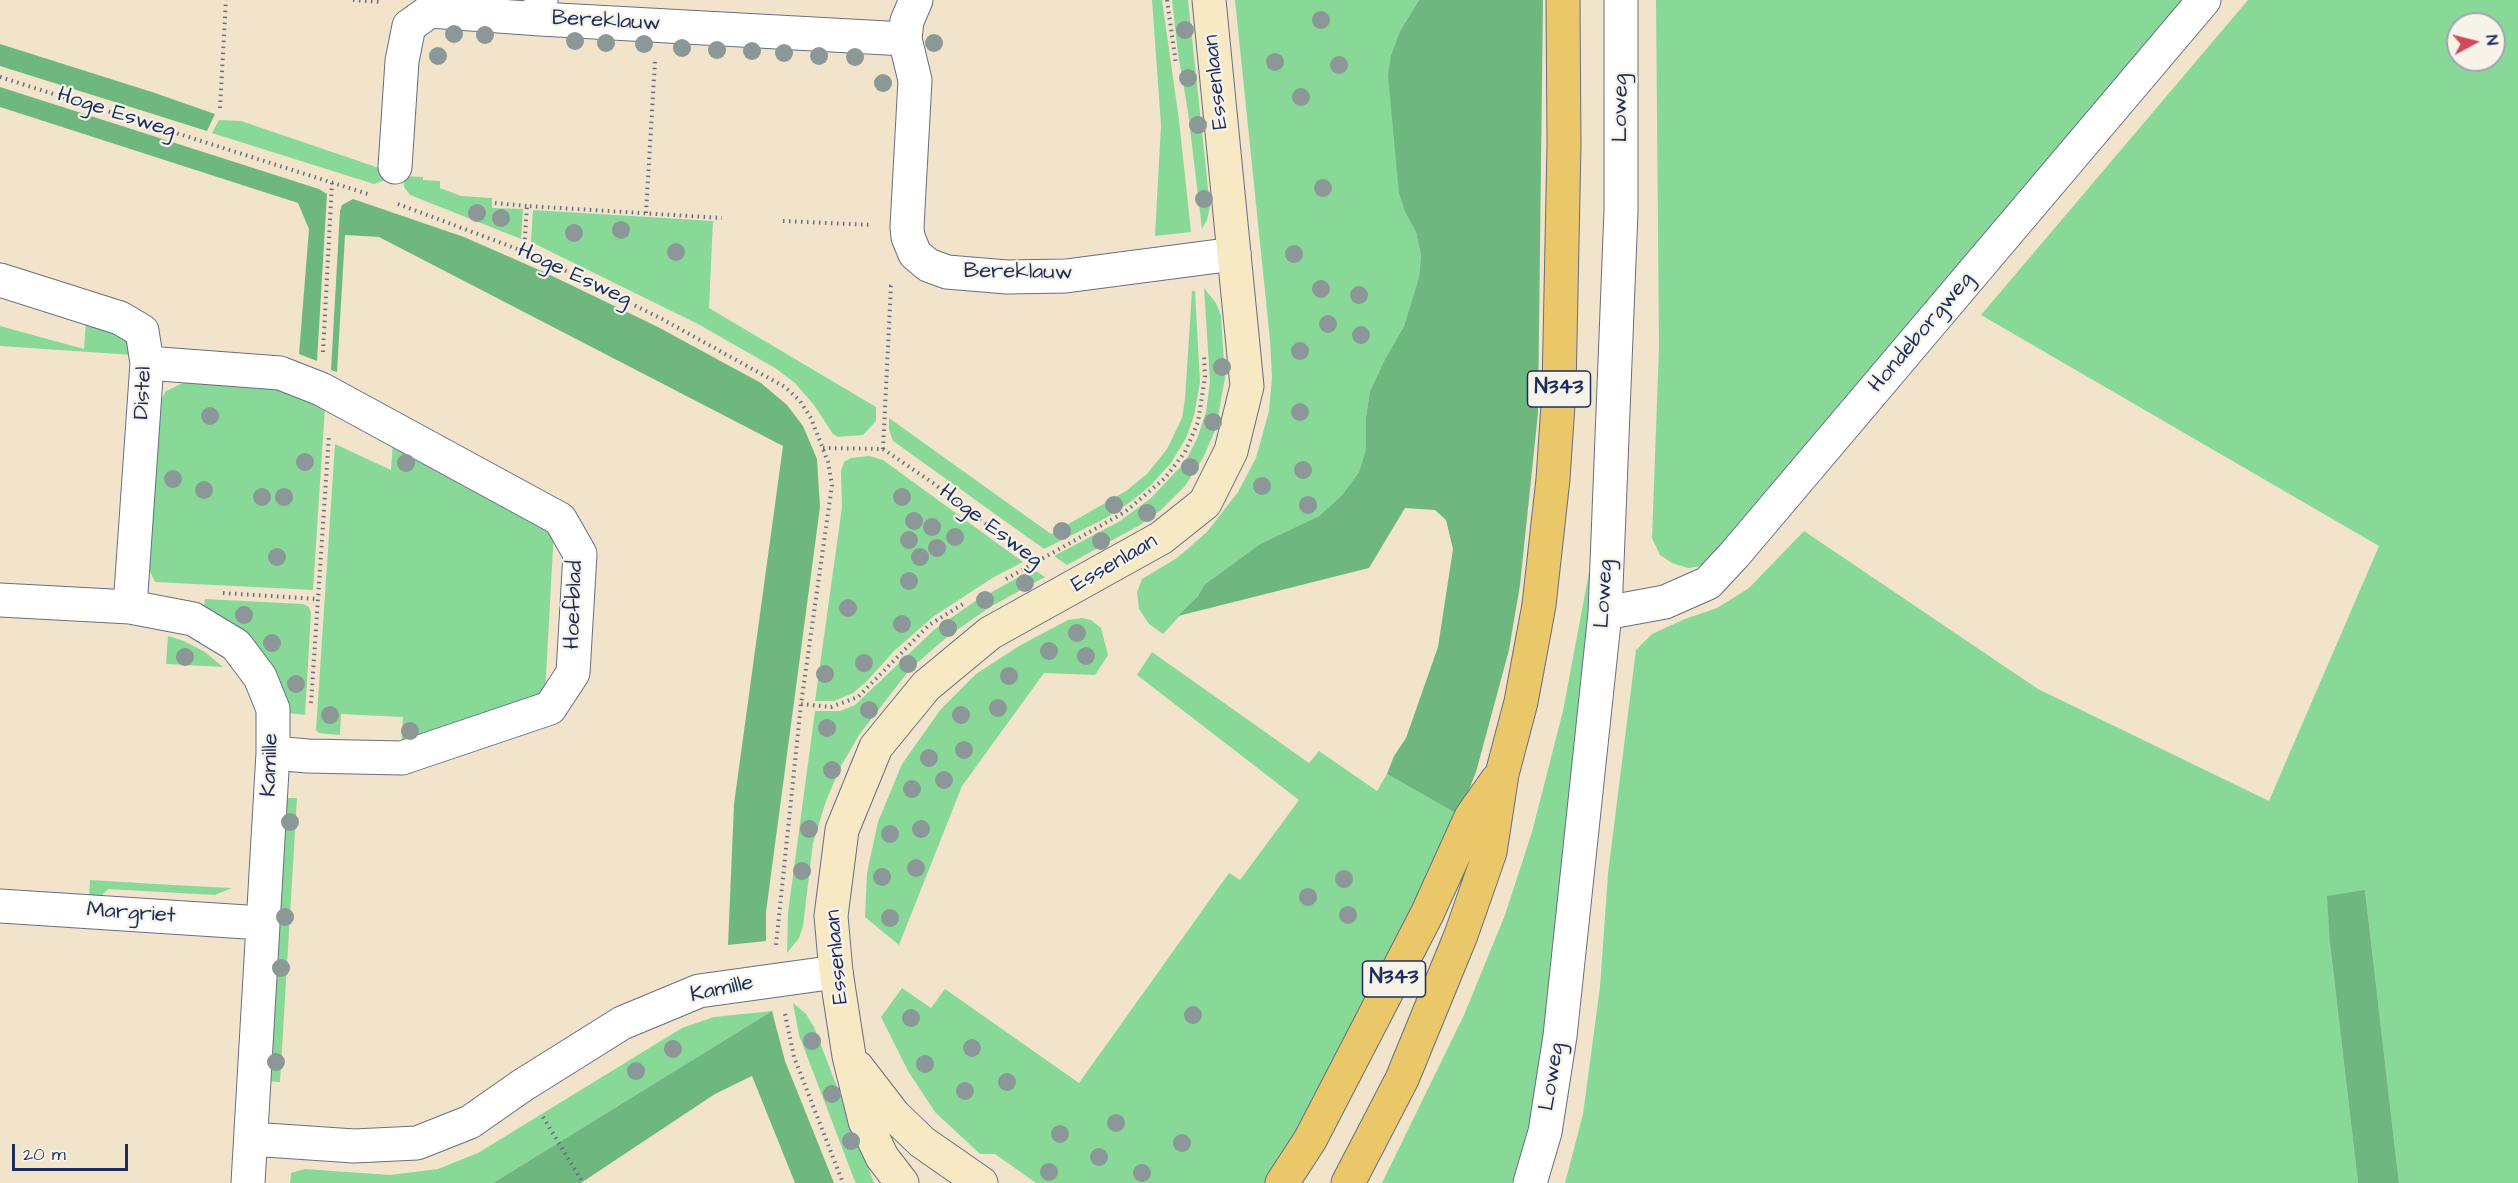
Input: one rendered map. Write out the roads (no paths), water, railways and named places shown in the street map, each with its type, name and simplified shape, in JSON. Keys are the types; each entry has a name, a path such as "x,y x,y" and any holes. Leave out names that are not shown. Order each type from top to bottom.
{"main road":[{"name":"N343","path":"1348,1183 1402,1079 1461,935 1490,852 1502,774 1521,702 1539,605 1553,479 1559,390 1564,180 1563,0"},
{"name":"N343","path":"1282,1183 1310,1140 1422,924 1471,817 1502,774"}],"street":[{"path":"905,39 908,21 916,0"},
{"name":"Essenlaan","path":"902,1183 882,1157 865,1121 849,1056 836,972 831,916 842,830 876,747 926,687 990,633 1073,589 1161,538 1204,503 1231,451 1247,386 1209,0"},
{"name":"Loweg","path":"1530,1183 1545,1132 1560,1036 1605,613 1621,211 1621,0"},
{"name":"Hondeborgweg","path":"1605,613 1665,602 1708,583 1736,554 2204,0"},
{"path":"395,167 402,61 409,26 430,10 541,9"},
{"name":"Bereklauw","path":"541,9 658,25 905,39 915,80 911,241 928,265 947,272 1006,278 1066,276 1234,254"},
{"name":"Distel","path":"0,280 120,318 142,331 147,363 129,607"},
{"name":"Hoefblad","path":"147,363 280,373 321,389 560,519 579,554 573,673 550,708 402,758 273,753"},
{"name":"Kamille","path":"0,600 129,607 193,619 236,645 260,677 273,709 273,753 248,1183"},
{"name":"Margriet","path":"0,906 262,923"},
{"name":"Kamille","path":"251,1139 354,1146 417,1143 470,1122 523,1084 622,1023 688,995 699,991 836,972"},
{"name":"Essenlaan","path":"849,1056 894,1115 922,1142 981,1183"}]}
